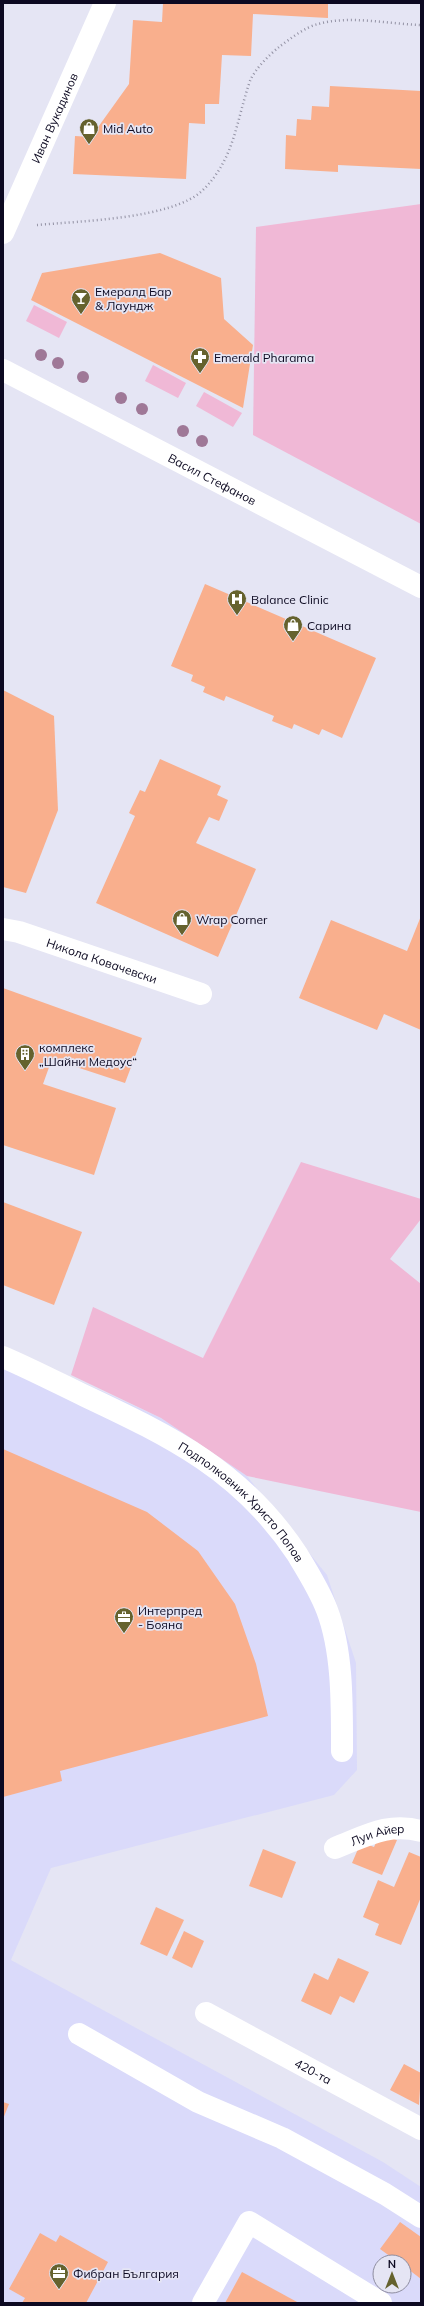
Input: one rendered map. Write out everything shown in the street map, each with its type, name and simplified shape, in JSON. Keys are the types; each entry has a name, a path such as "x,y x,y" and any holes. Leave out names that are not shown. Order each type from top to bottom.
{"street":[{"name":"Иван Вукадинов","path":"4,231 105,3"},
{"name":"Васил Стефанов","path":"3,370 421,587"},
{"name":"Никола Ковачевски","path":"3,929 19,932 201,994"},
{"name":"Подполковник Христо Попов","path":"3,1357 155,1428 194,1452 240,1487 280,1529 308,1572 328,1610 338,1658 342,1710 342,1751"},
{"name":"Луи Айер","path":"335,1848 389,1827 410,1828 421,1831"},
{"name":"420-та","path":"206,2013 421,2129"},
{"path":"79,2034 198,2102 282,2138 385,2194 421,2217"},
{"path":"203,2303 249,2222 381,2303"}],"path":[{"path":"4,231 122,217 176,206 201,191 221,167 234,142 251,80 269,55 291,38 317,24 346,20 421,25"}],"shaded area":[{"path":"421,204 421,524 253,435 256,227"},
{"path":"34,305 67,322 59,338 26,321"},
{"path":"153,365 186,383 178,398 145,381"},
{"path":"204,392 242,413 233,427 196,406"},
{"path":"301,1162 421,1199 421,1219 390,1259 421,1284 421,1512 247,1476 161,1418 71,1375 93,1307 203,1358"},
{"path":"3,1346 161,1418 247,1476 327,1575 356,1663 357,1770 334,1795 51,1868 11,1960 383,2162 421,2187 421,2303 3,2303"}],"building":[{"path":"163,3 328,3 328,18 253,14 251,56 222,55 219,104 205,104 205,124 189,123 186,179 73,174 75,136 91,137 129,84 133,20 162,22"},
{"path":"330,86 421,91 421,169 338,165 338,172 285,169 286,135 296,136 297,119 311,120 312,106 329,107"},
{"path":"160,253 221,278 224,319 253,345 243,408 31,300 42,273"},
{"path":"205,584 376,658 342,738 322,729 319,735 294,724 292,729 272,721 274,716 226,696 224,701 203,692 205,687 191,681 193,675 171,666"},
{"path":"3,690 54,716 58,810 26,893 3,887"},
{"path":"160,759 221,786 217,795 228,800 219,821 209,817 196,843 256,869 218,957 96,903 135,816 129,813 140,790 145,792"},
{"path":"421,916 421,1030 384,1014 377,1030 299,998 331,920 407,951"},
{"name":"комплекс „Шайни Медоус“","path":"3,988 142,1038 125,1083 52,1059 43,1084 116,1108 94,1175 3,1145"},
{"path":"3,1202 82,1232 54,1305 3,1285"},
{"name":"Интерпред - Бояна","path":"3,1449 147,1512 198,1551 235,1604 256,1664 268,1716 60,1771 62,1781 3,1797"},
{"path":"380,1834 397,1840 382,1875 352,1863 361,1842 374,1847"},
{"path":"263,1849 296,1862 282,1898 249,1886"},
{"path":"409,1852 421,1857 421,1897 401,1945 375,1935 379,1924 363,1917 378,1880 394,1887"},
{"path":"156,1907 184,1920 167,1956 140,1944"},
{"path":"184,1931 204,1941 192,1968 172,1958"},
{"path":"338,1958 369,1972 354,2003 340,1996 331,2015 301,2001 314,1973 328,1980"},
{"path":"404,2064 421,2073 419,2105 390,2090"},
{"path":"3,2102 9,2104 3,2119"},
{"path":"400,2222 421,2237 421,2279 412,2272 412,2254 387,2254 380,2249"},
{"path":"40,2233 56,2242 60,2235 108,2262 86,2303 22,2303 25,2298 9,2289"},
{"path":"242,2272 299,2303 225,2303"}],"place":[{"name":"Mid Auto","path":"89,145"},
{"name":"Емералд Бар & Лаундж","path":"81,315"},
{"name":"Emerald Pharama","path":"200,374"},
{"name":"Balance Clinic","path":"237,616"},
{"name":"Сарина","path":"293,642"},
{"name":"Wrap Corner","path":"182,936"},
{"name":"комплекс „Шайни Медоус“","path":"25,1071"},
{"name":"Интерпред - Бояна","path":"124,1634"},
{"name":"Фибран България","path":"59,2290"}]}
